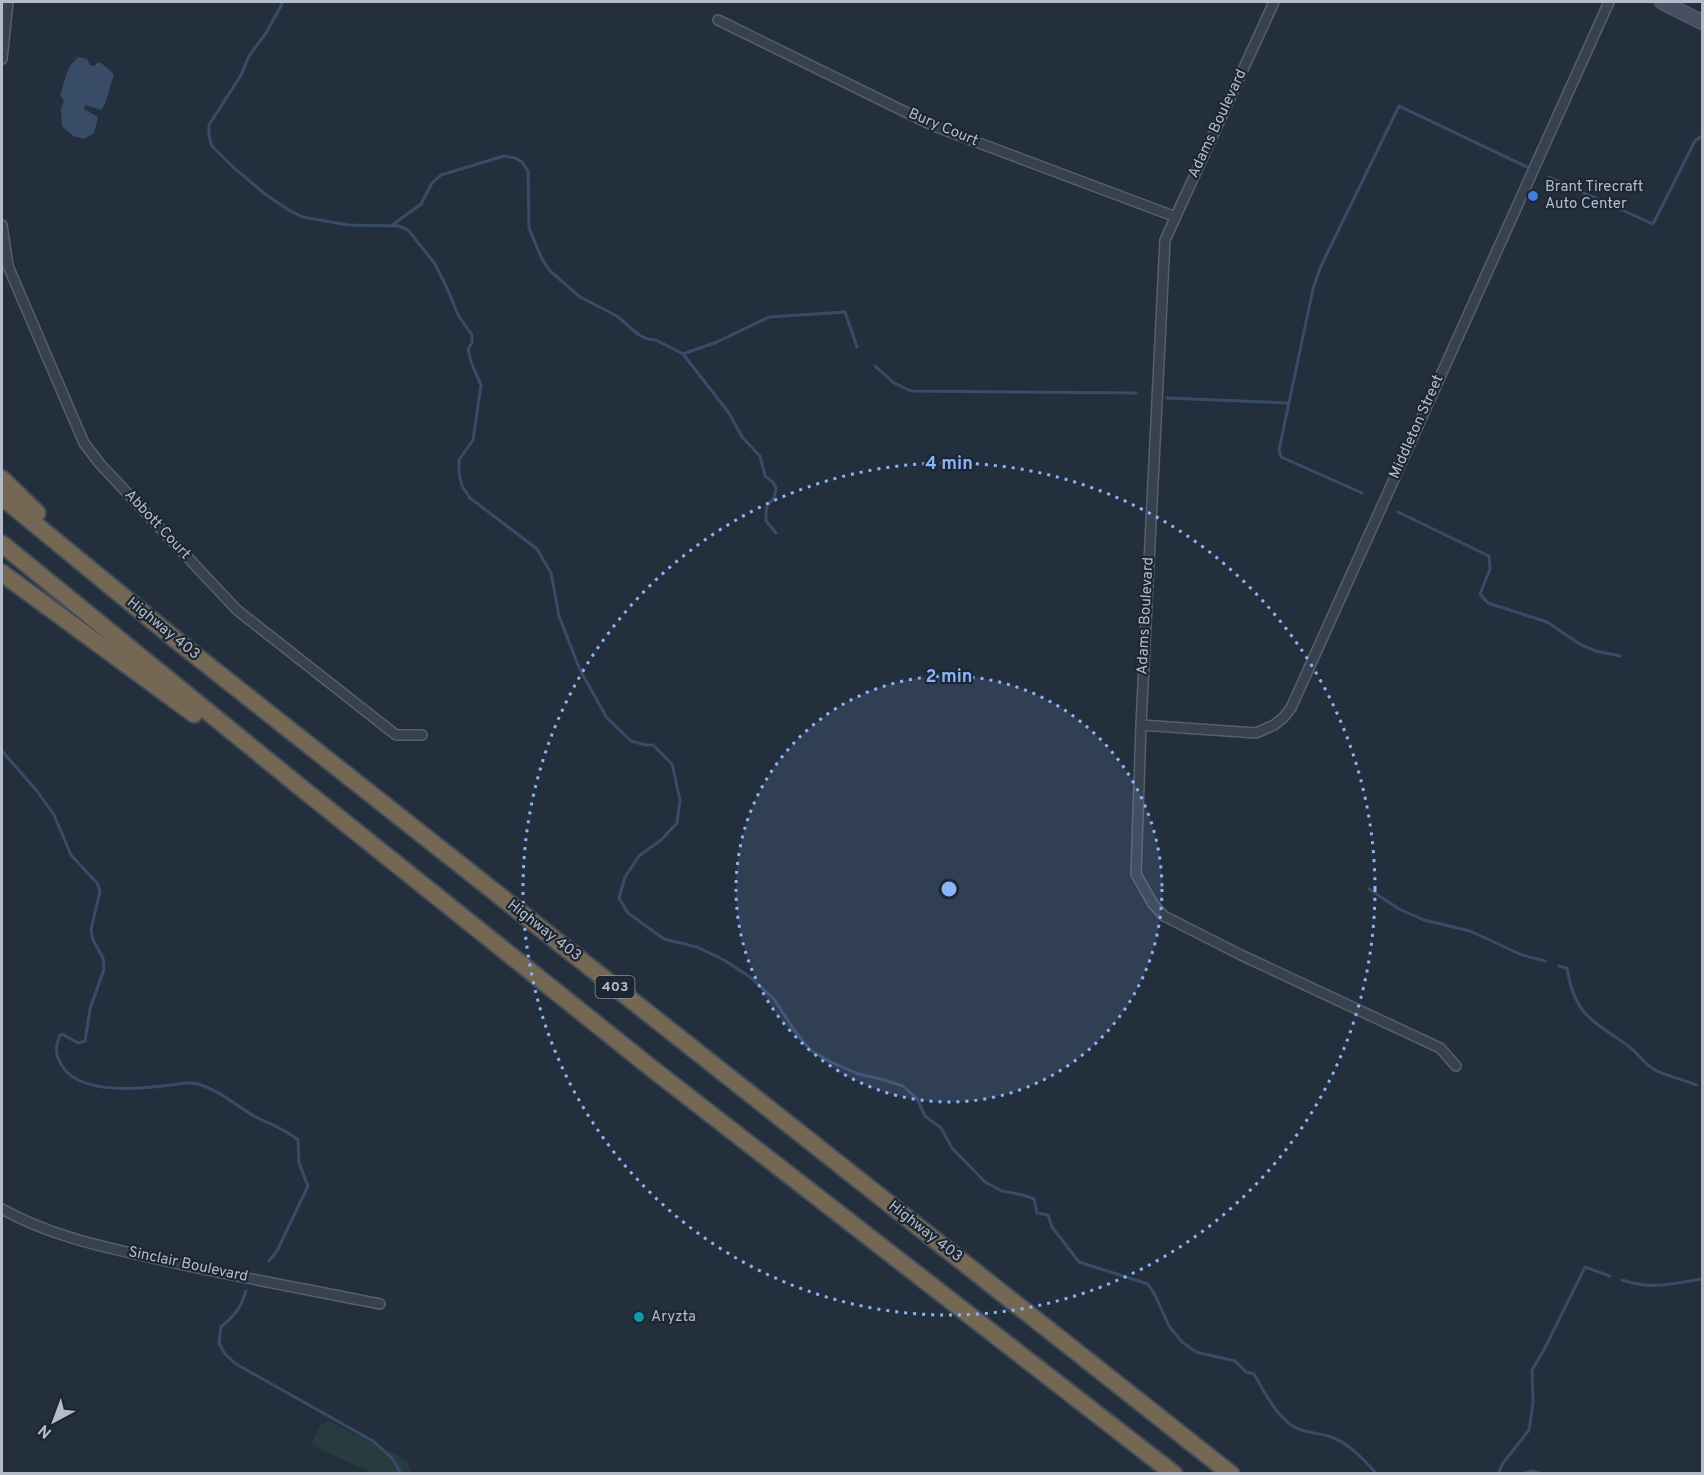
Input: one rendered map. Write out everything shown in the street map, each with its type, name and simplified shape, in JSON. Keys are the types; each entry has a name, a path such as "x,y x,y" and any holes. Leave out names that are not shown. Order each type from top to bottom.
{"highway":[{"path":"2,479 61,537 168,626 181,644"},
{"name":"Highway 403","path":"2,497 181,644 1231,1473"},
{"name":"403","path":"2,544 299,786 659,1074 1174,1473"},
{"path":"2,573 270,770 299,786"}],"main road":[{"path":"1662,2 1702,22"}],"street":[{"path":"2,59 8,2"},
{"name":"Adams Boulevard","path":"1274,2 1165,240 1141,725 1136,874 1153,904 1164,916 1440,1048 1456,1066"},
{"name":"Middleton Street","path":"1141,725 1256,733 1274,725 1291,708 1610,2"},
{"name":"Bury Court","path":"718,20 934,126 1176,217"},
{"name":"Abbott Court","path":"2,225 8,266 84,443 100,464 237,610 396,735 422,735"},
{"name":"Sinclair Boulevard","path":"2,1209 24,1221 78,1241 380,1304"}],"green space":[{"path":"329,1421 407,1460 411,1473 373,1473 310,1445 321,1425"}],"water":[{"path":"78,57 87,59 90,65 101,63 114,74 101,110 85,105 84,109 98,117 94,133 84,139 73,136 62,126 61,108 64,101 60,95 69,67"}],"waterway":[{"path":"283,2 209,125 212,146 265,194 290,211 303,217 348,225 399,226 408,230 435,264 458,315 472,335 472,343 468,349 481,385 473,440 459,460 462,486 470,498 537,549 551,573 559,616 580,670 607,718 631,741 653,745 672,764 680,800 677,823 661,840 639,856 625,877 619,898 628,913 664,939 697,947 724,960 750,977 774,999 810,1050 858,1074 903,1086 917,1099 925,1116 941,1128 952,1148 985,1182 1002,1191 1034,1199 1037,1213 1048,1215 1052,1227 1079,1262 1148,1284 1169,1326 1182,1342 1196,1352 1235,1361 1246,1372 1254,1374 1274,1407 1290,1424 1300,1430 1329,1436 1340,1441 1377,1474"},
{"path":"1362,493 1281,457 1279,450 1313,289 1320,268 1399,106 1527,167"},
{"path":"1549,177 1653,224 1695,141 1702,136"},
{"path":"391,226 421,204 432,183 441,175 504,156 522,162 528,171 529,228 549,270 580,297 617,316 639,335 656,340 683,354 729,413 742,437 760,456 765,476 773,482 776,488 774,498 767,506 766,513 766,521 776,533"},
{"path":"683,354 717,342 769,317 845,312 857,347"},
{"path":"875,366 894,383 911,391 1136,393"},
{"path":"1167,398 1288,403"},
{"path":"1398,512 1489,556 1490,569 1480,594 1488,603 1547,622 1581,645 1620,656"},
{"path":"2,751 37,791 54,815 71,855 97,883 100,891 91,930 93,940 103,958 104,969 90,1009 85,1041 78,1043 60,1035 56,1051 62,1066 82,1082 96,1086 128,1088 198,1084 220,1094 298,1140 299,1163 308,1186 277,1251 269,1261"},
{"path":"1369,889 1399,909 1424,920 1470,931 1522,955 1545,961"},
{"path":"1559,966 1567,968 1575,998 1582,1009 1598,1025 1632,1049 1652,1068 1696,1085"},
{"path":"1498,1474 1503,1463 1529,1430 1533,1403 1532,1370 1585,1267 1610,1276"},
{"path":"1622,1280 1653,1285 1702,1279"},
{"path":"246,1291 236,1311 221,1327 219,1343 225,1354 236,1364 373,1441 392,1458 401,1474"},
{"path":"1522,1474 1531,1471 1543,1474"}],"place":[{"name":"Brant Tirecraft Auto Center","path":"1533,196"},
{"name":"Aryzta","path":"639,1317"}]}
